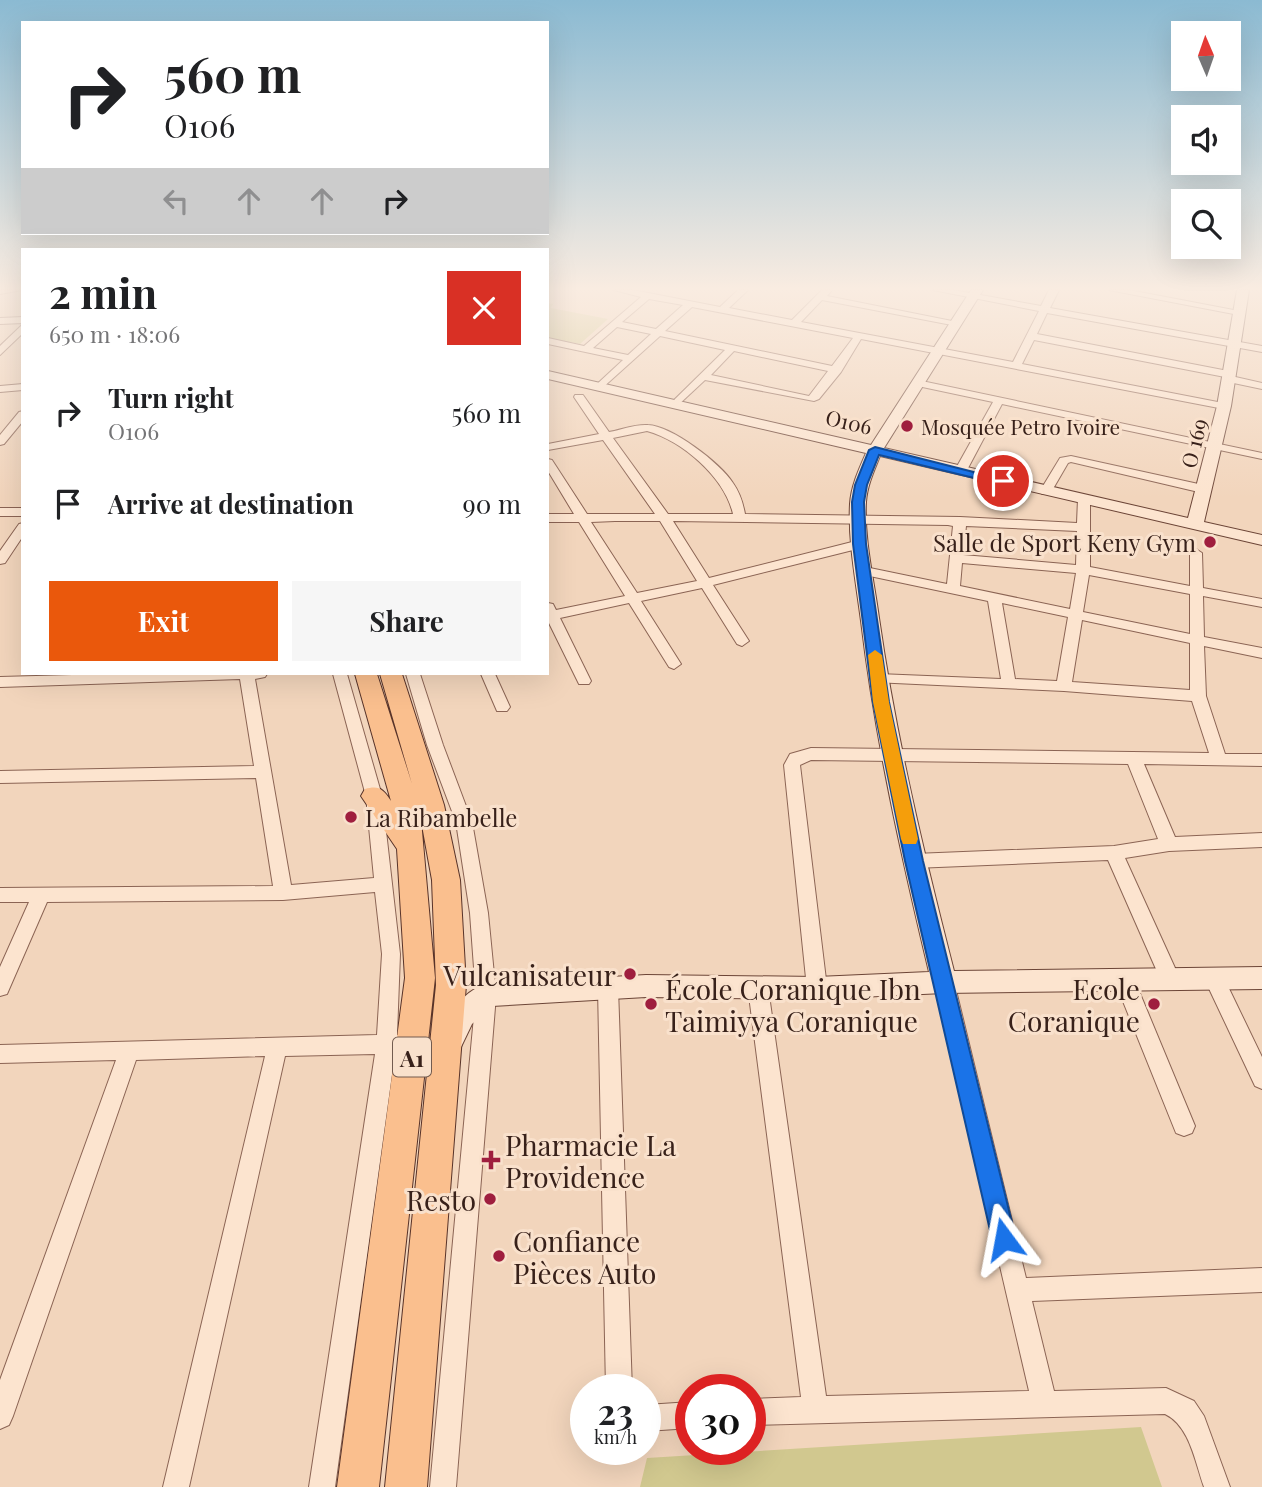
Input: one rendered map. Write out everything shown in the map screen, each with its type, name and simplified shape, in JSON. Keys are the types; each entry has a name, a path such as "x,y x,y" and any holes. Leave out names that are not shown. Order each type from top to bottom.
{"main road":[{"name":"A1","path":"366,675 407,810 420,978 416,1045 406,1487"},
{"name":"A1","path":"357,1481 416,1045 451,985 446,880 431,805 391,675"},
{"path":"374,796 411,850"}],"street":[{"path":"600,387 631,359"},
{"path":"676,404 721,359"},
{"path":"786,359 836,370"},
{"path":"704,377 810,399 815,397 843,359"},
{"path":"932,359 875,450 859,493 860,544 878,679 914,861 1044,1403"},
{"path":"981,359 1224,406"},
{"path":"1016,366 1019,359"},
{"path":"1146,359 1228,376 1262,386"},
{"name":"O 169","path":"1195,524 1224,406 1230,359"},
{"name":"O106","path":"549,375 1262,540"},
{"path":"917,383 1262,456"},
{"path":"0,388 21,387"},
{"path":"579,397 663,516 742,641"},
{"path":"961,470 1000,399"},
{"path":"0,442 21,416"},
{"path":"549,447 647,428 659,430 712,468 727,483 738,506 740,518"},
{"path":"1046,491 1064,460 1071,459 1203,489"},
{"path":"549,464 674,664"},
{"path":"1064,685 1083,570 1084,499"},
{"path":"0,512 21,512"},
{"path":"549,518 663,516 960,521 1082,527"},
{"path":"953,589 960,521"},
{"path":"0,560 21,530"},
{"path":"584,681 549,612 706,583 860,544"},
{"path":"1196,553 1198,696 1219,760"},
{"path":"956,558 1083,570 1262,603"},
{"path":"865,571 1262,653"},
{"path":"994,597 1009,685"},
{"path":"0,682 21,677 212,675"},
{"path":"251,675 283,893"},
{"path":"321,1487 416,1045 391,954 374,796 340,675"},
{"path":"413,675 435,745 464,822 479,913 486,995 443,1487"},
{"path":"488,675 502,707"},
{"path":"878,679 1064,685 1198,696"},
{"path":"817,988 792,765 796,758 811,754 892,754 1262,760"},
{"path":"1134,758 1169,844"},
{"path":"0,777 265,772"},
{"path":"914,861 1114,853 1169,844 1262,840"},
{"path":"1114,853 1170,979"},
{"path":"0,895 283,893 383,884"},
{"path":"0,988 41,896"},
{"path":"1214,978 1262,1079"},
{"path":"0,1054 416,1045 462,1016 486,995 608,988 817,988 944,982 1262,978"},
{"path":"1124,979 1184,1126"},
{"path":"608,988 619,1374"},
{"path":"758,988 815,1409"},
{"path":"176,1487 277,1048"},
{"path":"0,1416 130,1051"},
{"path":"1016,1290 1262,1280"},
{"path":"766,1411 1166,1401 1185,1410 1195,1425 1217,1487"}],"shaded area":[{"path":"1141,1427 1162,1487 640,1487 645,1465 661,1465 661,1457 675,1456 675,1465 766,1465 766,1451"}],"slow traffic":[{"path":"875,655 881,702 909,839"}],"place":[{"name":"Mosquée Petro Ivoire","path":"907,426"},
{"name":"Salle de Sport Keny Gym","path":"1210,542"},
{"name":"La Ribambelle","path":"351,817"},
{"name":"Vulcanisateur","path":"630,974"},
{"name":"École Coranique Ibn Taimiyya Coranique","path":"651,1004"},
{"name":"Ecole Coranique","path":"1154,1004"},
{"name":"Pharmacie La Providence","path":"491,1160"},
{"name":"Resto","path":"490,1199"},
{"name":"Confiance Pièces Auto","path":"499,1256"}],"route":[{"path":"1003,481 875,450 861,485 858,502 860,544 881,702 914,861 1004,1239"}]}
